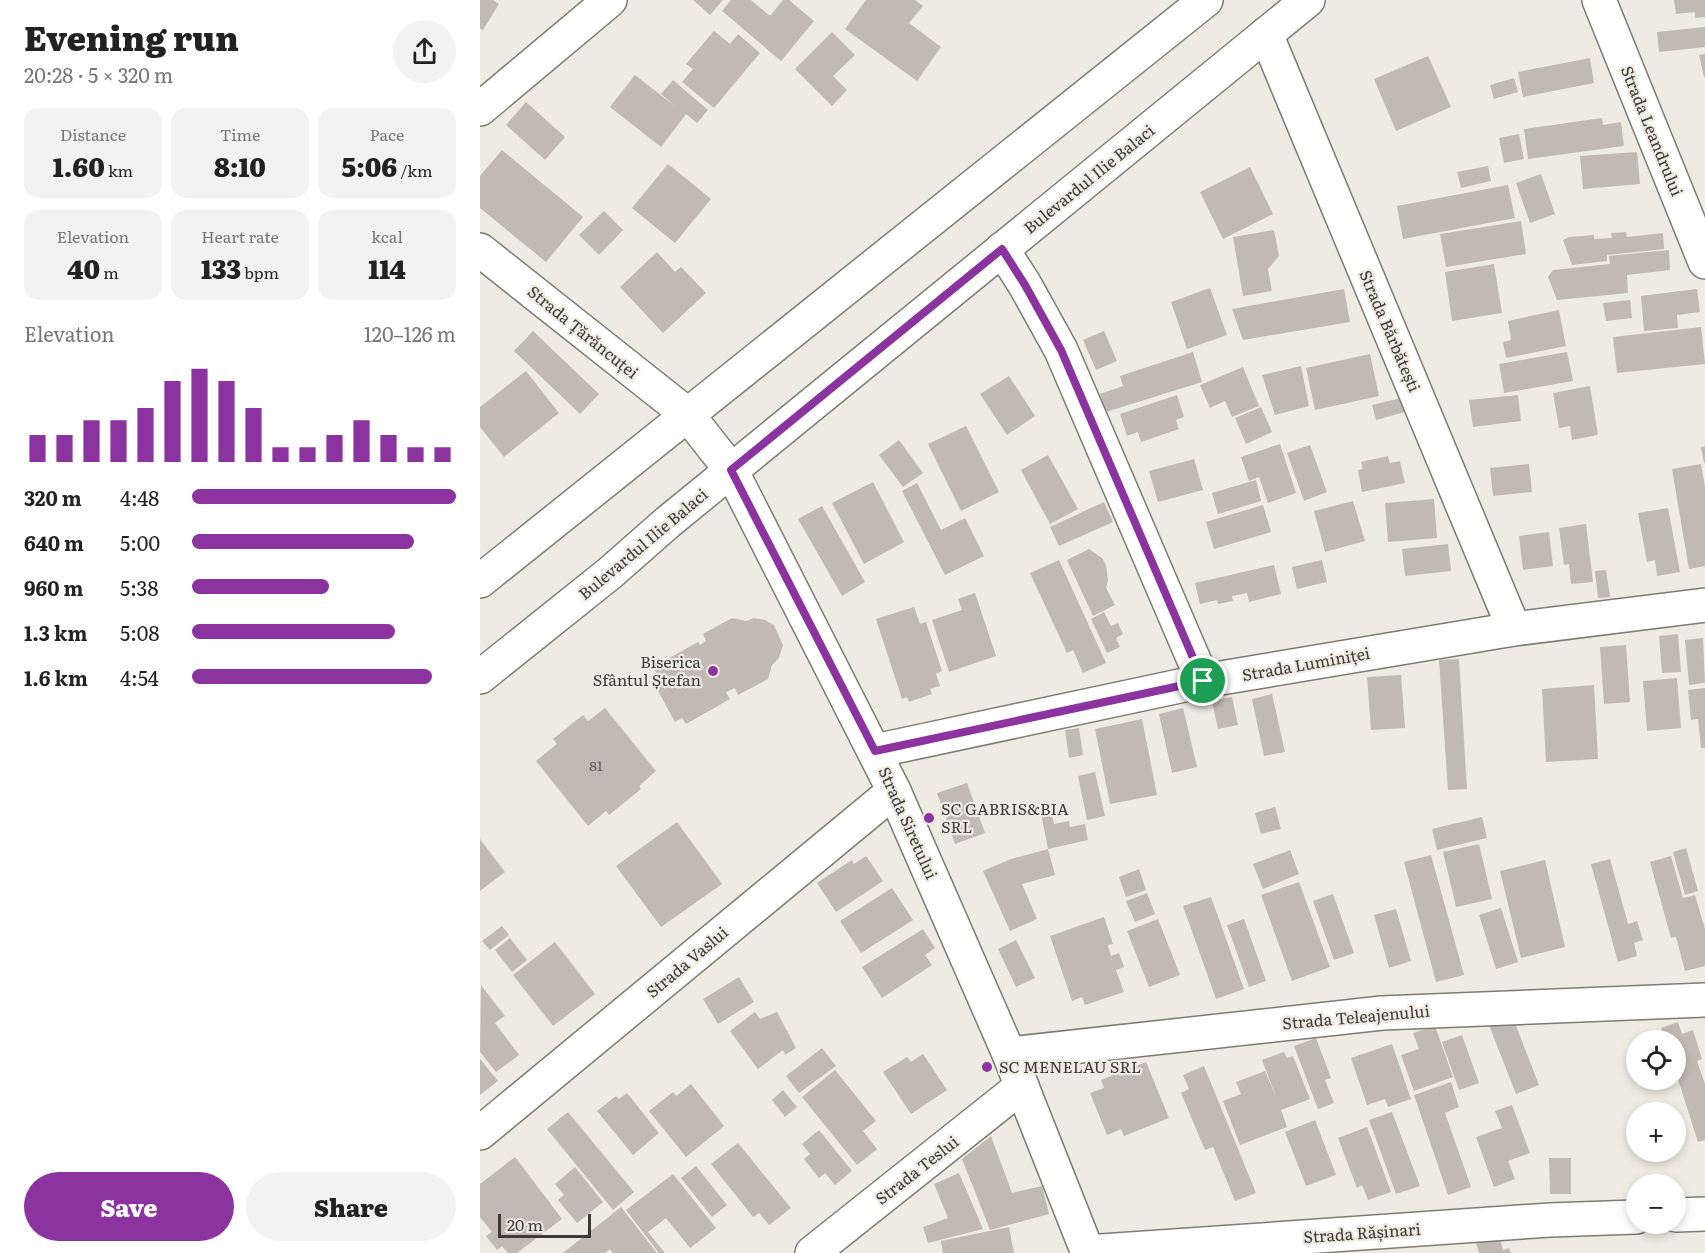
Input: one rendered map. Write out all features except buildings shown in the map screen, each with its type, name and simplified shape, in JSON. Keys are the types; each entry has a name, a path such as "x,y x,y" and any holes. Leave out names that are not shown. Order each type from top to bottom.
{"street":[{"path":"480,109 610,0"},
{"path":"480,581 1206,0"},
{"name":"Bulevardul Ilie Balaci","path":"480,677 1308,0"},
{"name":"Strada Leandrului","path":"1599,0 1705,262"},
{"name":"Strada Bărbătești","path":"1266,34 1514,628"},
{"path":"1002,249 1061,350 1203,681"},
{"name":"Strada Țărăncuței","path":"480,250 687,414"},
{"name":"Strada Siretului","path":"687,414 731,470 875,751 1009,1054 1088,1252"},
{"name":"Strada Luminiței","path":"875,751 1203,681 1514,628 1705,605"},
{"name":"Strada Vaslui","path":"480,1133 894,791"},
{"name":"Strada Teleajenului","path":"1009,1054 1382,1013 1705,1000"},
{"name":"Strada Teslui","path":"812,1253 1022,1086"},
{"path":"1686,1215 1705,1214"},
{"name":"Strada Rășinari","path":"1088,1252 1550,1220 1626,1217"}],"place":[{"name":"Biserica Sfântul Ștefan","path":"713,671"},
{"name":"SC GABRIS&BIA SRL","path":"929,818"},
{"name":"SC MENELAU SRL","path":"987,1067"}],"route":[{"path":"1002,249 1061,350 1203,681 875,751 731,470 1002,249"}]}
